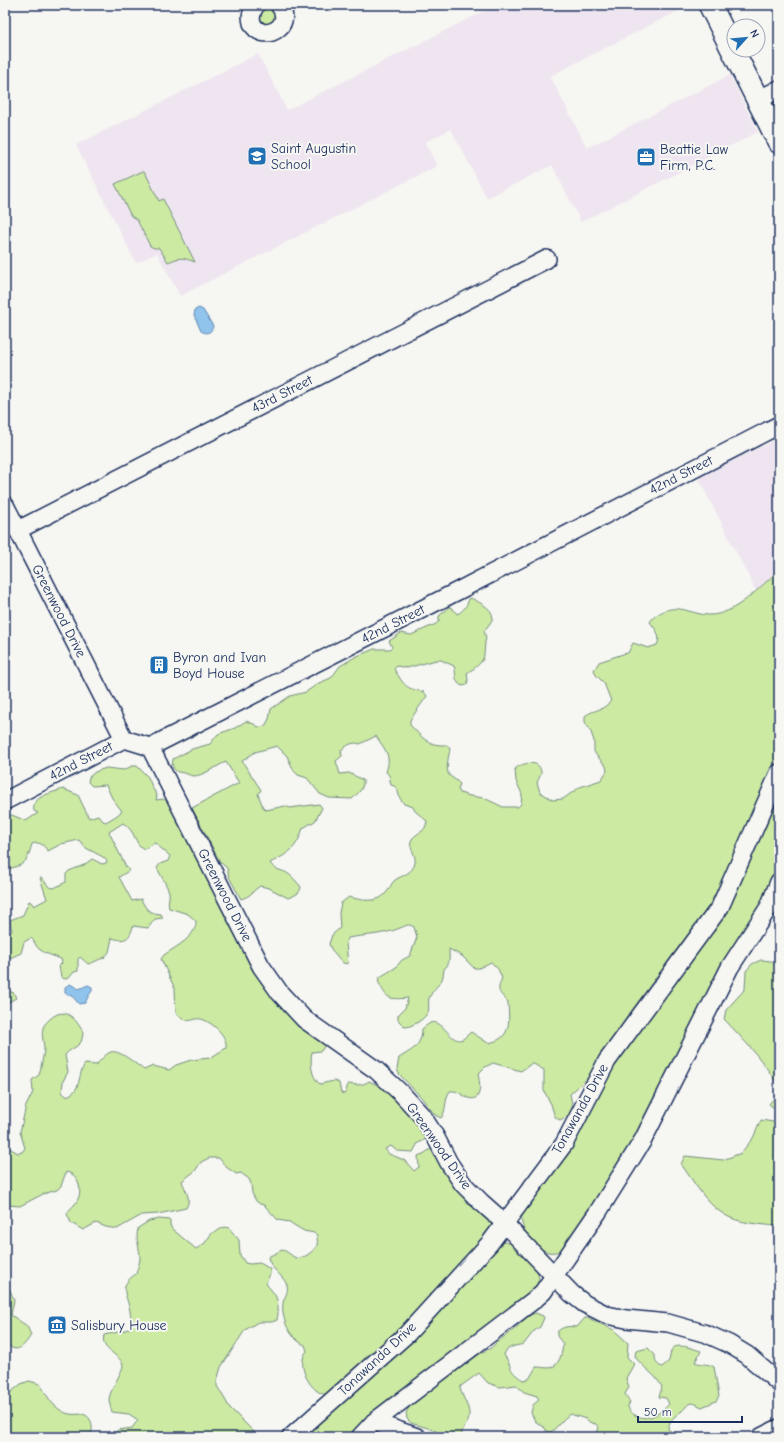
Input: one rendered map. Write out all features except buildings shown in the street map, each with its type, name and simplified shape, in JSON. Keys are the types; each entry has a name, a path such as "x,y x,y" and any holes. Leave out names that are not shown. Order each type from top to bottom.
{"main road":[{"path":"710,5 779,142"}],"street":[{"path":"256,5 251,14 251,20 258,30 264,33 271,33 277,30 282,24 284,18 283,6"},
{"path":"758,100 779,89"},
{"name":"43rd Street","path":"18,530 547,259"},
{"name":"42nd Street","path":"5,801 124,739 150,747 779,426"},
{"name":"Greenwood Drive","path":"5,504 124,739"},
{"name":"Greenwood Drive","path":"150,747 261,966 274,985 304,1019 376,1070 402,1094 423,1117 449,1163 463,1184 504,1224 564,1287 585,1304 607,1315 626,1319 668,1323 707,1334 729,1344 747,1355 779,1383"},
{"name":"Tonawanda Drive","path":"291,1437 407,1334 490,1243 564,1144 607,1061 720,907 779,773"},
{"path":"360,1437 374,1422 543,1292 598,1212 643,1140 730,967 769,907 779,882"},
{"path":"374,1422 417,1437"},
{"path":"760,1437 779,1428"}],"shaded area":[{"name":"Saint Augustin School","path":"496,5 690,5 550,76 587,148 730,75 758,132 581,222 552,165 487,198 451,129 425,142 437,166 180,296 157,253 136,263 76,145 258,54 287,110"},
{"path":"779,438 779,579 756,591 698,477"}],"green space":[{"path":"267,7 272,8 276,15 274,22 267,26 260,23 259,10"},
{"path":"143,171 145,172 159,201 163,199 195,262 181,258 168,262 159,248 150,246 137,220 131,216 115,184"},
{"path":"779,570 779,642 777,649 779,654 779,757 771,769 723,879 709,906 627,1017 590,1076 570,1094 573,1108 568,1116 560,1120 556,1118 544,1091 544,1070 532,1063 521,1071 493,1063 485,1067 478,1074 479,1091 476,1097 473,1099 468,1098 457,1092 450,1091 443,1115 441,1118 435,1115 421,1097 399,1074 397,1069 399,1058 418,1044 422,1029 430,1023 435,1022 458,1040 463,1039 471,1032 488,1043 496,1041 505,1034 507,1028 509,1016 508,1002 499,992 499,986 502,978 498,969 491,962 479,968 474,968 462,956 449,949 448,965 444,969 441,981 429,998 428,1012 418,1022 411,1026 405,1027 398,1020 398,1015 405,1008 408,998 396,999 389,997 386,995 378,981 380,977 395,968 402,960 410,956 417,937 414,927 407,925 387,932 348,938 346,943 348,964 343,963 331,949 329,944 332,935 340,928 339,913 341,903 349,897 369,900 378,899 389,890 395,880 410,871 415,863 415,857 411,848 412,839 425,828 427,821 415,811 413,807 404,804 397,788 391,785 389,775 386,772 388,766 387,753 376,736 360,744 354,743 341,750 342,756 336,761 340,774 349,773 363,780 362,788 352,799 329,798 320,794 307,778 298,775 294,771 287,756 277,746 255,752 242,761 261,790 258,794 263,807 266,810 285,806 290,808 319,804 322,808 315,821 303,828 298,841 291,850 270,863 276,869 289,874 301,887 298,893 288,898 269,888 260,886 250,895 241,899 229,877 227,868 220,862 192,808 239,783 226,762 198,776 192,776 174,770 173,759 192,749 210,744 218,734 235,728 246,721 258,727 265,726 269,719 271,709 290,696 306,692 319,683 331,678 340,666 355,657 374,649 390,649 392,647 389,641 401,633 411,635 436,624 439,621 439,616 450,607 457,614 459,613 465,608 469,599 471,598 486,606 493,616 492,620 484,631 486,638 484,657 478,665 467,673 467,685 462,686 459,684 456,680 454,666 441,660 407,668 397,666 394,669 406,685 412,689 424,692 427,696 410,720 410,725 430,743 447,745 450,749 447,770 449,775 460,784 458,789 460,793 484,798 503,807 518,807 521,804 522,794 516,781 515,769 522,765 531,763 538,766 540,769 541,774 537,783 540,792 553,800 563,799 580,787 601,780 607,771 606,766 594,751 594,741 585,722 585,716 591,712 603,708 611,701 604,683 596,675 594,670 599,662 628,653 633,643 648,648 657,645 659,639 656,630 650,622 655,616 662,612 680,609 703,615 719,614 738,605"},
{"path":"132,766 137,766 148,777 157,795 156,800 163,799 169,802 255,969 326,1044 321,1051 312,1052 312,1069 317,1081 320,1084 334,1081 339,1083 341,1093 345,1094 348,1084 356,1085 369,1081 379,1086 380,1083 405,1108 427,1137 418,1143 413,1152 397,1151 391,1146 385,1149 389,1154 404,1160 414,1171 419,1167 418,1156 433,1147 491,1221 492,1229 417,1315 327,1395 317,1391 306,1377 303,1366 304,1356 307,1351 305,1345 291,1333 283,1315 283,1303 287,1293 287,1285 283,1278 271,1265 268,1257 282,1250 296,1258 302,1258 316,1247 317,1235 304,1231 289,1222 278,1220 264,1205 256,1201 252,1193 249,1179 241,1173 236,1174 226,1167 219,1158 209,1158 201,1162 195,1171 182,1181 188,1198 188,1205 186,1208 158,1214 142,1215 117,1229 96,1223 83,1230 71,1223 67,1214 77,1201 80,1189 74,1175 66,1172 61,1186 57,1190 43,1194 20,1206 8,1205 5,1221 5,1143 9,1148 18,1153 22,1152 25,1148 20,1132 26,1106 33,1092 32,1080 39,1075 41,1066 44,1050 42,1031 45,1024 55,1015 60,1013 70,1015 83,1032 81,1042 65,1055 68,1072 63,1081 62,1092 66,1096 75,1091 85,1064 96,1065 111,1052 123,1055 144,1070 153,1066 169,1070 176,1065 191,1060 210,1058 226,1048 223,1035 212,1025 200,1019 185,1020 176,1013 175,989 161,959 164,955 189,937 193,932 196,921 188,914 169,908 169,892 157,868 160,864 168,861 170,856 155,843 144,849 141,847 127,826 123,823 109,832 126,867 130,870 119,877 132,901 141,899 148,910 161,914 163,918 155,919 148,928 133,926 128,937 124,939 120,940 112,938 109,952 104,958 88,964 80,957 78,959 78,971 74,972 69,978 65,979 61,977 59,966 62,963 61,959 41,951 31,938 24,942 21,953 10,958 5,953 5,935 12,931 10,920 23,915 29,901 34,906 47,899 40,878 42,878 49,887 54,888 66,882 66,874 69,871 84,865 92,859 102,864 106,863 107,861 103,857 86,848 79,840 61,844 48,851 41,844 35,843 32,844 24,863 5,870 5,818 12,815 26,821 38,813 34,811 34,806 39,799 43,796 63,789 78,795 89,818 98,815 103,821 106,822 122,811 112,798 106,785 92,786 88,782 89,777 95,772 106,768 124,770"},
{"path":"779,788 779,865 764,904 622,1165 563,1250 548,1252 543,1250 533,1242 525,1232 521,1220 522,1215 569,1147 619,1053 716,920"},
{"path":"761,960 771,961 779,965 779,1088 768,1070 747,1043 724,1019 726,1010 745,989 746,971 752,964"},
{"path":"5,990 14,993 16,998 5,1004"},
{"path":"779,1088 779,1110 775,1109 769,1104 775,1097"},
{"path":"761,1120 779,1123 779,1226 743,1222 725,1215 706,1199 681,1164 685,1156 723,1160 741,1153 753,1138"},
{"path":"159,1219 170,1220 172,1229 196,1249 204,1244 212,1233 225,1227 229,1228 239,1240 240,1255 245,1263 260,1263 270,1269 270,1274 266,1283 276,1297 278,1309 277,1320 272,1322 258,1322 245,1330 221,1367 217,1381 217,1386 230,1408 255,1433 255,1437 109,1437 118,1430 132,1428 138,1420 129,1414 112,1412 109,1399 123,1365 118,1358 107,1349 104,1341 104,1335 123,1331 132,1327 125,1286 130,1278 136,1274 140,1262 137,1236 138,1228 149,1221"},
{"path":"505,1242 514,1244 537,1269 539,1278 537,1287 353,1437 298,1437 498,1243"},
{"path":"5,1288 10,1290 14,1300 11,1315 27,1326 31,1335 22,1346 16,1349 9,1346 5,1341"},
{"path":"536,1313 544,1318 540,1327 534,1331 524,1344 509,1348 504,1355 512,1371 523,1380 529,1379 536,1367 549,1368 556,1365 560,1359 563,1344 557,1336 557,1332 566,1327 577,1327 585,1318 588,1318 614,1330 628,1343 627,1357 634,1364 626,1378 629,1387 625,1394 630,1402 628,1406 630,1412 640,1417 649,1417 662,1411 669,1404 666,1398 659,1397 662,1387 659,1382 635,1356 636,1351 648,1348 655,1355 657,1364 662,1367 669,1361 671,1351 676,1346 684,1346 701,1351 695,1362 714,1367 719,1396 716,1401 702,1407 690,1403 673,1418 668,1429 678,1437 595,1437 599,1428 596,1424 570,1414 551,1432 546,1431 546,1429 535,1421 531,1413 533,1405 539,1400 537,1396 524,1392 516,1385 500,1387 488,1383 479,1373 460,1388 469,1413 468,1422 462,1431 462,1437 447,1437 431,1429 411,1423 407,1419 406,1413 410,1405 481,1353 491,1348 517,1327 527,1316"},
{"path":"29,1381 40,1384 52,1403 61,1411 68,1414 86,1415 92,1423 90,1437 5,1437 5,1397 21,1384"}],"water":[{"path":"199,308 203,310 213,326 212,330 209,332 205,333 201,331 194,315 195,310"},
{"path":"70,984 79,989 88,985 92,987 92,991 85,1003 79,1004 73,997 65,993 65,987"}],"place":[{"name":"Saint Augustin School","path":"257,156"},
{"name":"Beattie Law Firm, P.C.","path":"646,157"},
{"name":"Byron and Ivan Boyd House","path":"159,665"},
{"name":"Salisbury House","path":"57,1325"}]}
